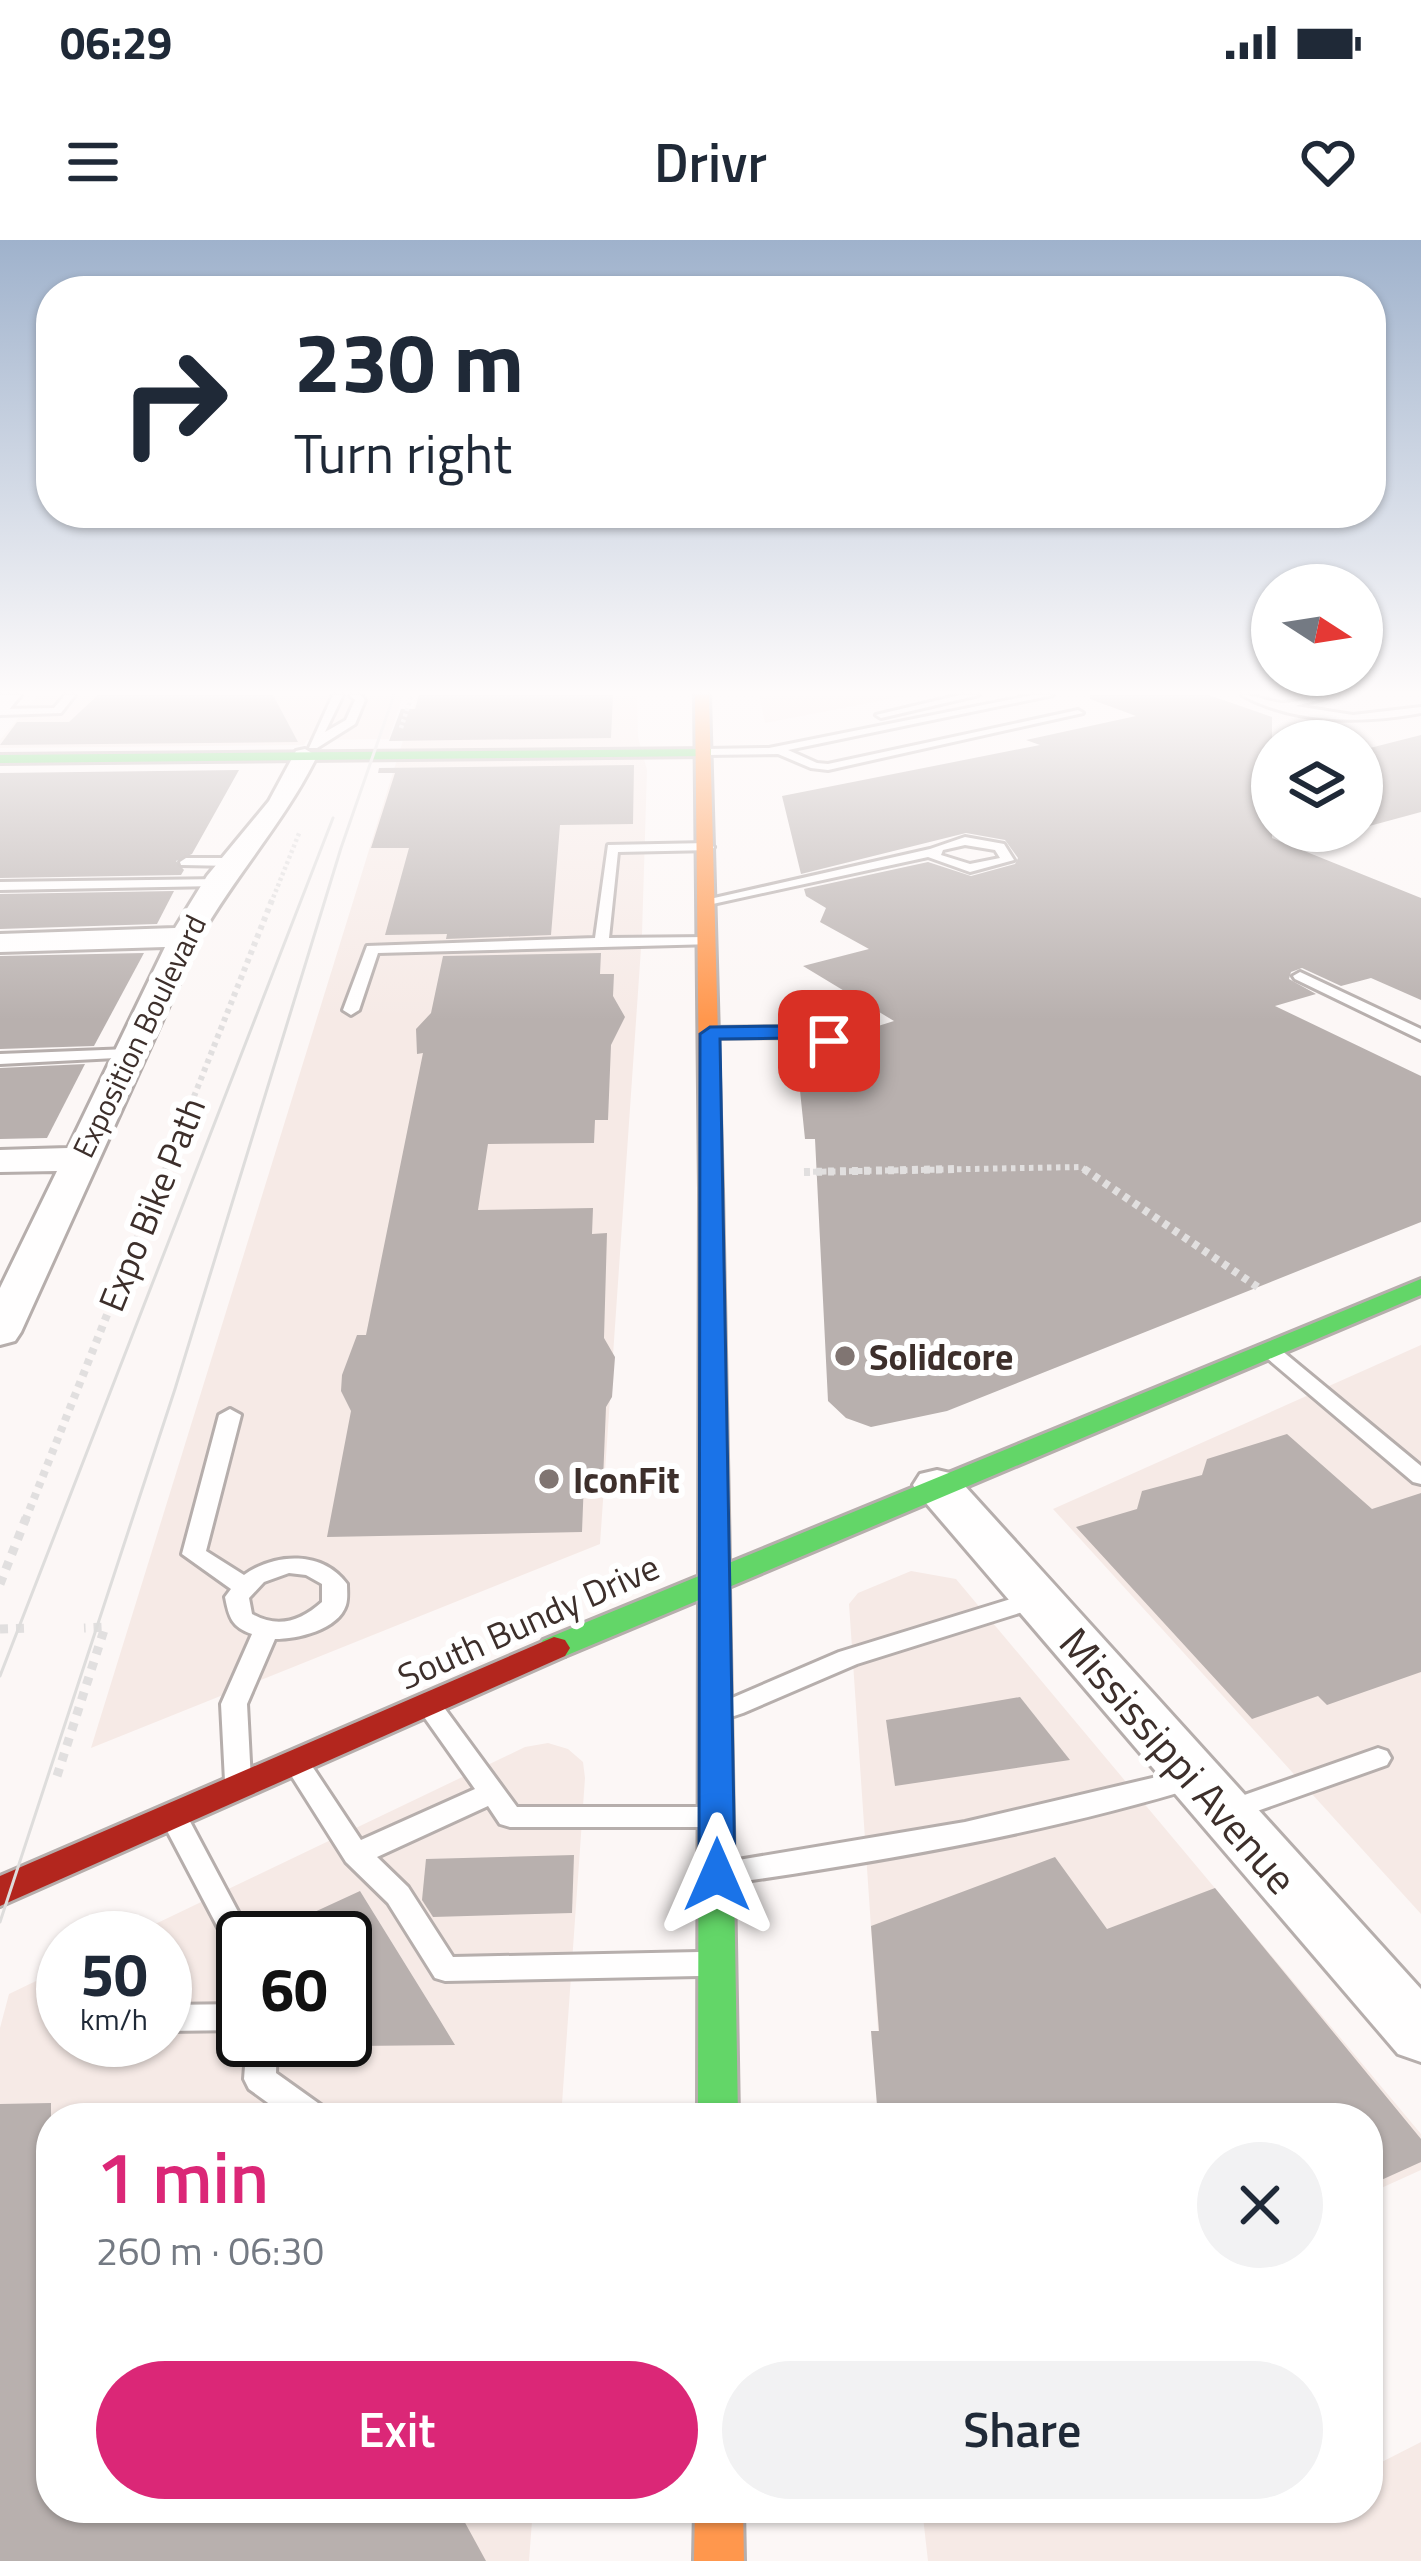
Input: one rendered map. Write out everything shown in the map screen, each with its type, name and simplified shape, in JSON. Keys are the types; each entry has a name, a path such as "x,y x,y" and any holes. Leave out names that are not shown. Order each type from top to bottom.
{"main road":[{"path":"707,803 718,2103"},
{"name":"South Bundy Drive","path":"0,1892 716,1577 1421,1286"},
{"path":"719,2523 719,2561"}],"street":[{"name":"Exposition Boulevard","path":"0,1332 185,937 225,872 281,803"},
{"path":"0,943 185,937"},
{"path":"0,1161 79,1159"},
{"name":"Mississippi Avenue","path":"938,1485 1421,2035"}],"lane":[{"path":"708,901 934,852 944,844 965,841 1000,847 1009,856 1003,864 970,868 939,861 934,852"},
{"path":"602,943 611,848 708,847"},
{"path":"186,862 225,872"},
{"path":"0,886 225,872"},
{"path":"352,1010 373,949 709,941"},
{"path":"1300,976 1415,1028"},
{"path":"710,1034 791,1032 829,1041"},
{"path":"0,1058 129,1054"},
{"path":"1268,1349 1421,1477"},
{"path":"230,1415 194,1554 244,1586"},
{"path":"287,1565 317,1569 335,1584 334,1605 314,1623 266,1631 241,1618 237,1597 244,1586 256,1576 287,1565"},
{"path":"717,1715 848,1658 1038,1599"},
{"path":"238,1787 234,1704 266,1631"},
{"path":"428,1705 510,1817 717,1816"},
{"path":"717,1875 836,1858 1078,1810 1210,1795 1378,1758"},
{"path":"297,1763 356,1854 398,1895 445,1969 717,1963"},
{"path":"356,1854 493,1793"},
{"path":"174,1816 224,1911"},
{"path":"261,2067 260,2079 293,2103"}],"path":[{"name":"Expo Bike Path","path":"0,1584 303,825"},
{"path":"804,1172 1081,1167 1262,1290"},
{"path":"57,1776 105,1627 84,1628"},
{"path":"0,1629 31,1628"}],"shaded area":[{"path":"383,803 646,803 642,934 600,1544 91,1748"},
{"path":"1421,1345 1421,1914 1053,1509"},
{"path":"911,1571 956,1579 1421,2134 1421,2170 1383,2187 1383,2103 883,2103 849,1604 858,1593"},
{"path":"548,1743 568,1749 583,1762 562,2103 36,2103 36,2523 532,2523 529,2561 0,2561 0,2028 9,1994 36,1981 36,2067 192,2067 192,1911 182,1911 525,1747"},
{"path":"1421,2442 1421,2561 928,2561 924,2523 1383,2523 1383,2461"}],"building":[{"path":"0,803 220,803 192,854 176,861 184,870 181,875 0,878"},
{"path":"385,803 633,803 633,824 560,825 551,935 446,939 447,934 385,935 409,848 371,848"},
{"path":"784,803 1251,803 1251,852 1307,852 1421,898 1421,1000 1371,978 1341,986 1302,968 1291,972 1289,979 1316,994 1275,1006 1421,1076 1421,1222 947,1411 871,1427 846,1418 828,1401 815,1139 805,1139 796,1052 812,1047 831,1050 840,1038 894,1021 803,966 869,949 820,922 826,908 806,896 804,889 928,862 971,876 1015,864 1018,858 1005,840 966,833 801,874"},
{"path":"1383,803 1421,803 1421,812 1383,822"},
{"path":"174,891 157,924 0,929 0,894"},
{"path":"144,953 94,1046 0,1049 0,956"},
{"path":"601,953 600,974 614,974 613,996 625,1017 611,1045 608,1120 595,1120 594,1143 488,1144 478,1210 593,1208 592,1234 607,1233 604,1338 615,1357 612,1397 606,1407 603,1480 584,1480 582,1532 327,1537 351,1411 341,1391 342,1375 357,1335 366,1335 423,1053 417,1054 416,1029 431,1013 443,956"},
{"path":"85,1064 47,1138 0,1139 0,1068"},
{"path":"1287,1434 1372,1509 1421,1493 1421,1672 1327,1705 1318,1696 1252,1719 1076,1527 1137,1509 1142,1491 1202,1475 1207,1459"},
{"path":"1020,1697 1070,1760 895,1786 886,1720"},
{"path":"574,1855 572,1913 433,1917 422,1900 426,1859"},
{"path":"1055,1857 1107,1929 1215,1888 1421,2139 1421,2162 1383,2179 1383,2103 877,2103 871,2031 879,2031 871,1926"},
{"path":"360,1891 455,2045 372,2046 372,1911 317,1911"},
{"path":"36,2103 36,2523 465,2523 486,2561 0,2561 0,2104"}],"tram line":[{"path":"0,1922 175,1389 356,803"},
{"path":"0,1676 333,818"}],"traffic: fast":[{"path":"711,1190 718,2103"},
{"path":"554,1648 1421,1286"}],"traffic: slow":[{"path":"704,803 711,1190"},
{"path":"719,2523 719,2561"}],"traffic: jam":[{"path":"0,1892 554,1648"}],"place":[{"name":"Solidcore","path":"845,1356"},
{"name":"IconFit","path":"549,1479"}],"route":[{"path":"717,1875 710,1034 791,1032 829,1041"}]}
